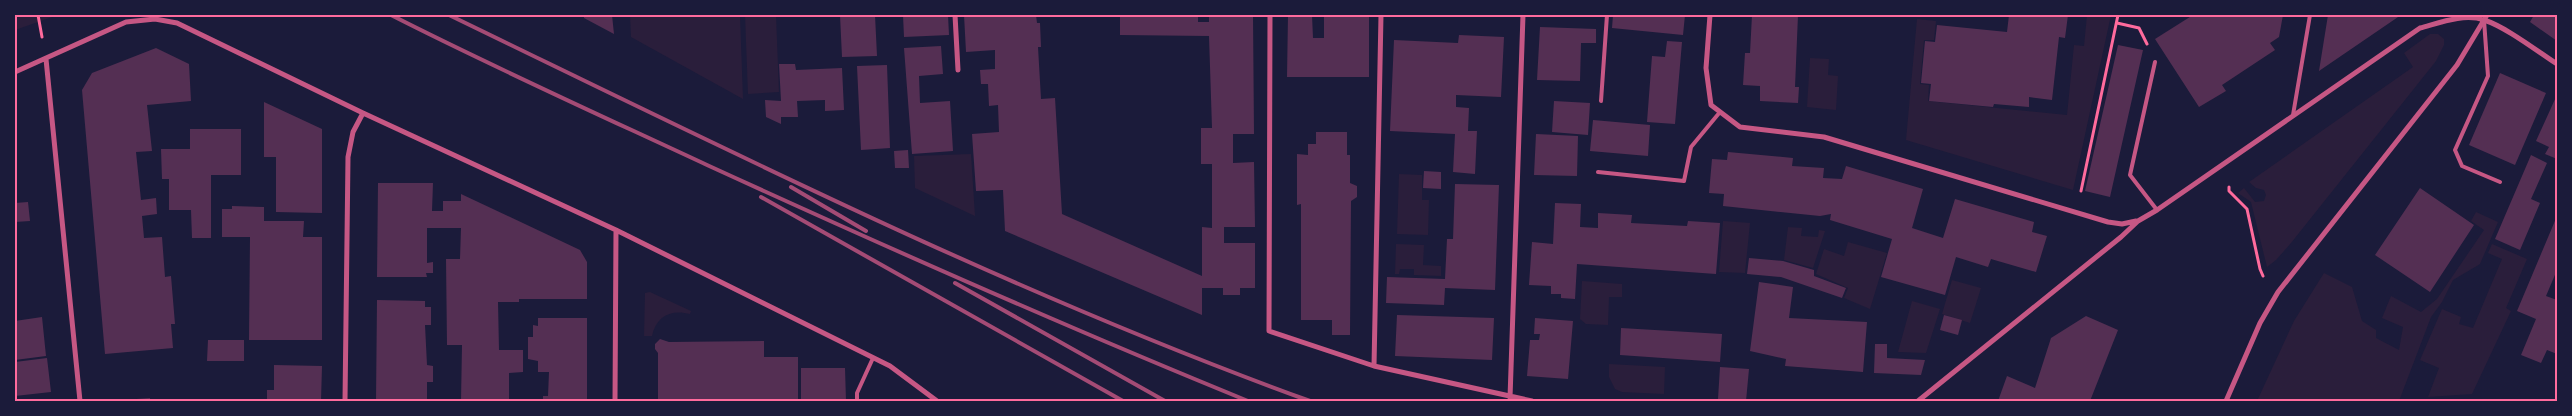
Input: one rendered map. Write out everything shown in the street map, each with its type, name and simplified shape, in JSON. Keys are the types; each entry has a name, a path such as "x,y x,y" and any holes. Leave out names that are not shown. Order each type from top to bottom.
{"street":[{"path":"955,15 958,70"},
{"path":"1270,15 1269,331 1374,366 1510,398 1532,401"},
{"path":"1374,366 1381,15"},
{"path":"1510,398 1523,15"},
{"path":"1710,15 1706,68 1711,104 1740,127 1824,137 2076,213 2122,224 2138,221"},
{"path":"2226,401 2260,323 2278,292 2457,65 2485,18"},
{"path":"1918,401 2121,237 2138,221 2157,210 2420,28 2447,20 2485,18 2557,64"},
{"path":"15,72 126,22 155,19 177,23 363,113 616,230 890,366 937,401"},
{"path":"46,59 80,401"},
{"path":"345,401 348,157 353,132 363,113"},
{"path":"615,401 616,230"}],"lane":[{"path":"1601,101 1607,15"},
{"path":"2293,115 2310,15"},
{"path":"2485,18 2488,76 2455,150 2462,166 2500,182"},
{"path":"2155,62 2130,175 2157,210"},
{"path":"1598,172 1684,181 1691,147 1720,112"},
{"path":"857,401 857,393 873,358"}],"path":[{"path":"2076,213 2118,15"},
{"path":"2116,23 2140,28 2155,62"},
{"path":"2228,161 2229,191 2246,208 2260,269 2265,279 2278,292"}],"shaded area":[{"path":"15,15 58,15 15,30"},
{"path":"630,15 740,15 743,99 631,37"},
{"path":"745,15 776,15 779,92 748,94"},
{"path":"2087,15 2111,15 2073,190 1906,140 1917,19 1936,21 1934,40 1924,40 1920,84 1929,85 1928,101 2067,115 2074,45 2084,46"},
{"path":"2430,34 2438,34 2444,39 2444,45 2436,61 2291,243 2267,267 2251,202 2238,193 2244,188 2255,202 2264,201 2266,195 2264,190 2256,188 2249,182 2413,67 2404,53"},
{"path":"1810,58 1829,59 1828,75 1838,76 1836,110 1807,107"},
{"path":"971,154 975,216 915,188 914,156"},
{"path":"1399,174 1422,175 1422,200 1429,200 1428,235 1397,234"},
{"path":"2476,212 2498,222 2480,264 2453,280 2442,302 2431,317 2399,401 2257,401 2294,321 2324,273 2352,287 2362,321 2376,330 2376,338 2399,350 2403,327 2382,318 2391,296 2421,312 2437,299 2484,230 2471,221"},
{"path":"1723,221 1750,223 1745,273 1719,272"},
{"path":"1788,227 1802,228 1801,236 1818,237 1819,230 1825,231 1813,268 1784,260"},
{"path":"1848,242 1887,253 1870,309 1844,298 1848,288 1816,274 1824,249 1844,256"},
{"path":"1396,244 1424,245 1423,265 1441,266 1441,276 1414,275 1414,269 1400,269 1399,274 1395,274"},
{"path":"2492,244 2527,259 2506,308 2511,311 2472,394 2428,397 2439,368 2420,360 2442,309 2461,317 2459,324 2473,328 2502,259 2488,253"},
{"path":"1952,280 1981,288 1970,323 1942,314"},
{"path":"1582,281 1622,284 1622,297 1609,297 1608,325 1586,324 1580,319"},
{"path":"650,292 691,311 690,314 671,313 657,323 652,336 644,336 645,293"},
{"path":"1912,301 1940,309 1926,353 1898,352"},
{"path":"1609,364 1665,367 1664,394 1622,392 1615,389 1609,377"}],"building":[{"path":"584,15 612,15 614,34 584,18"},
{"path":"840,15 875,15 877,56 842,57"},
{"path":"903,15 948,15 949,35 904,37"},
{"path":"964,15 1036,15 1037,23 1040,23 1041,47 1038,47 1041,99 1055,98 1062,214 1202,276 1202,227 1212,228 1212,164 1201,164 1201,128 1212,128 1209,36 1120,35 1120,15 1198,15 1198,22 1209,22 1209,15 1253,15 1254,134 1233,134 1233,163 1254,162 1255,227 1224,227 1224,243 1255,243 1255,288 1240,288 1240,295 1223,295 1223,288 1202,288 1202,315 1005,231 1003,190 976,191 972,134 999,132 998,105 989,106 988,84 981,84 980,70 995,69 995,50 966,52"},
{"path":"1288,15 1312,15 1313,38 1324,38 1324,17 1369,17 1369,77 1287,77"},
{"path":"1613,15 1685,15 1683,35 1612,28"},
{"path":"1752,15 1798,15 1795,87 1799,87 1798,103 1760,101 1760,86 1743,85 1745,53 1750,53"},
{"path":"2009,15 2068,15 2065,38 2059,37 2052,100 2029,97 2029,107 1994,104 1993,107 1929,101 1931,84 1921,83 1925,41 1935,42 1937,25 2007,32"},
{"path":"2193,15 2283,15 2279,37 2270,43 2275,50 2222,85 2226,91 2199,107 2155,39"},
{"path":"2328,15 2401,15 2319,71"},
{"path":"2534,15 2557,15 2557,41 2530,22"},
{"path":"1540,27 1596,29 1596,43 1581,43 1580,81 1537,80"},
{"path":"1459,35 1504,37 1501,97 1456,95 1456,107 1469,108 1468,131 1477,131 1475,174 1453,172 1455,134 1390,131 1394,40 1458,43"},
{"path":"1667,41 1682,42 1675,124 1647,122 1652,56 1665,57"},
{"path":"2118,45 2143,50 2110,197 2085,191"},
{"path":"941,46 943,74 919,76 920,103 950,101 953,151 912,154 904,48"},
{"path":"156,48 189,64 191,101 147,105 152,151 136,152 141,200 156,198 157,214 142,216 144,238 162,237 165,277 171,276 175,324 171,324 173,348 105,354 82,90 92,73"},
{"path":"779,64 795,64 796,70 842,68 844,110 825,111 825,100 797,101 798,117 781,117 781,124 766,117 765,100 781,101"},
{"path":"887,65 890,148 861,150 857,66"},
{"path":"2500,73 2546,93 2515,165 2469,145"},
{"path":"2556,97 2557,159 2545,154 2549,147 2536,141"},
{"path":"1554,101 1590,103 1588,135 1552,132"},
{"path":"264,102 322,129 322,213 276,212 276,157 264,157"},
{"path":"1593,120 1650,125 1648,156 1590,151"},
{"path":"190,129 241,129 241,175 211,175 211,238 192,238 191,210 169,210 169,179 162,179 161,149 190,149"},
{"path":"1316,132 1347,132 1347,155 1350,155 1350,183 1357,186 1357,197 1351,201 1350,335 1332,335 1332,320 1301,320 1301,204 1297,205 1297,154 1308,155 1308,144 1316,144"},
{"path":"1536,134 1578,136 1577,176 1534,175"},
{"path":"908,150 909,168 895,168 894,151"},
{"path":"1728,152 1793,158 1792,166 1824,168 1823,178 1842,179 1846,166 1923,189 1912,228 1943,238 1955,199 2034,222 2032,232 2047,236 2036,272 1991,259 1988,267 1956,257 1945,295 1881,277 1892,239 1830,220 1831,214 1820,216 1723,206 1724,194 1709,193 1712,159 1727,160"},
{"path":"2531,155 2547,163 2531,199 2540,203 2520,250 2495,239"},
{"path":"1424,171 1441,172 1441,189 1423,188"},
{"path":"378,183 433,183 432,211 443,211 443,201 461,201 461,194 580,250 587,262 587,299 519,299 519,302 498,302 499,350 523,350 523,372 509,373 509,401 461,401 462,345 447,345 446,259 460,259 461,228 427,228 427,263 433,262 433,273 426,273 427,277 377,277"},
{"path":"1455,184 1499,185 1495,290 1445,288 1444,305 1386,303 1387,277 1445,279 1447,239 1453,239"},
{"path":"2420,188 2474,225 2430,292 2375,255"},
{"path":"28,202 30,221 15,222 15,203"},
{"path":"1555,203 1581,204 1580,227 1598,228 1598,213 1632,215 1631,223 1687,226 1688,221 1720,223 1716,274 1577,264 1575,299 1561,298 1561,294 1551,294 1551,286 1529,285 1532,242 1553,244"},
{"path":"232,206 264,207 264,221 304,221 303,237 322,237 322,340 249,340 250,237 222,237 222,209 232,209"},
{"path":"2557,216 2557,270 2546,296 2557,300 2557,354 2547,350 2541,363 2521,355 2536,319 2517,311"},
{"path":"1749,258 1783,261 1814,270 1814,276 1846,288 1842,298 1781,277 1747,274"},
{"path":"1759,282 1793,287 1789,318 1867,322 1863,372 1785,366 1786,359 1750,351"},
{"path":"377,300 425,301 425,307 431,307 431,325 425,325 427,365 433,366 433,382 427,382 427,401 376,401"},
{"path":"1397,315 1494,318 1492,360 1395,356"},
{"path":"1944,315 1962,320 1958,335 1940,330"},
{"path":"2086,316 2118,330 2090,401 1998,401 2007,376 2035,388 2051,338"},
{"path":"42,317 46,356 15,360 15,321"},
{"path":"538,318 587,318 587,401 543,401 543,396 548,396 549,372 538,372 538,361 528,359 528,337 533,337 533,325 538,326"},
{"path":"1535,318 1573,321 1568,379 1527,376 1530,340 1539,340 1540,334 1534,334"},
{"path":"1621,328 1722,334 1720,362 1620,355"},
{"path":"660,339 669,342 764,341 764,357 798,357 798,401 658,401 658,353 655,349 655,344"},
{"path":"208,340 244,340 244,361 207,361"},
{"path":"1875,344 1887,344 1887,358 1925,360 1921,375 1874,373"},
{"path":"47,358 51,392 15,396 15,362"},
{"path":"274,365 322,366 321,401 267,401 267,390 274,390"},
{"path":"1720,367 1749,369 1746,401 1718,399"},
{"path":"801,368 845,368 846,401 801,401"},
{"path":"150,398 150,401 123,401 123,400"}],"railway":[{"path":"391,15 469,54 841,226 976,286 1248,401"},
{"path":"449,15 768,169 982,268 1090,315 1310,401"},
{"path":"791,187 866,231"},
{"path":"761,197 1123,401"},
{"path":"955,283 1165,401"}]}
